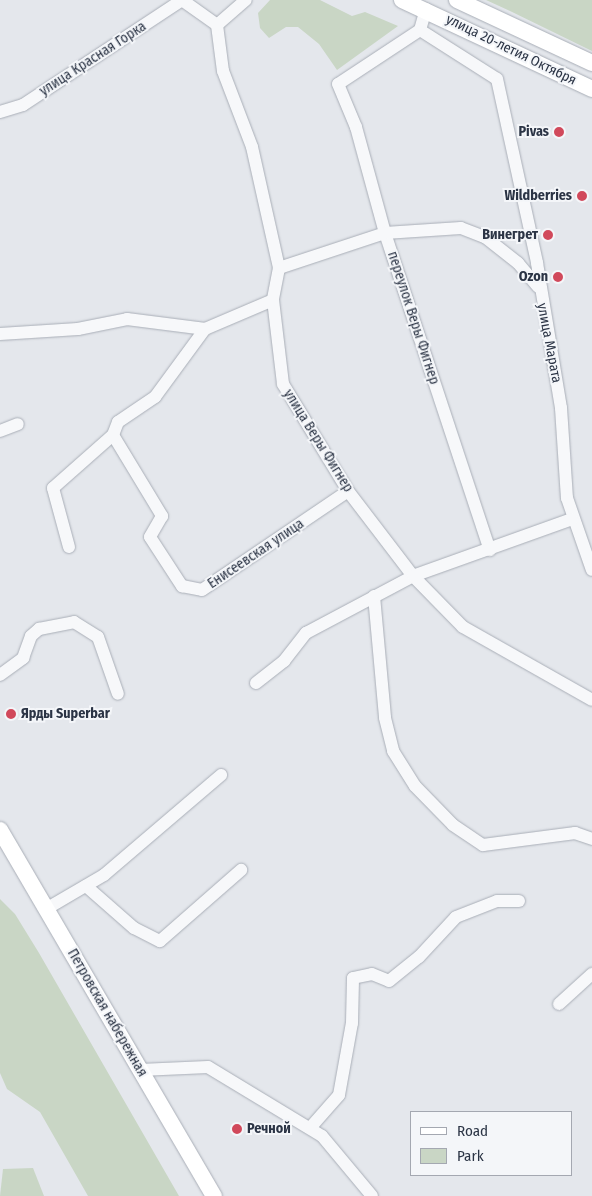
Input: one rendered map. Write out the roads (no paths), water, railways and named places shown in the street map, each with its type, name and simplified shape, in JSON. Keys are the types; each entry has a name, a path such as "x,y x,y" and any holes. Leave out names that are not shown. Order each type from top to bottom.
{"main road":[{"name":"улица 20-летия Октября","path":"402,0 592,89"},
{"name":"улица 20-летия Октября","path":"457,0 592,63"},
{"name":"Петровская набережная","path":"0,830 214,1196"}],"street":[{"path":"182,0 216,25 246,0"},
{"name":"улица Красная Горка","path":"0,112 23,105 182,0"},
{"path":"420,30 426,10"},
{"name":"улица Веры Фигнер","path":"216,25 223,71 252,147 279,268 273,300 283,384 348,491 413,576 462,628 592,700"},
{"name":"переулок Веры Фигнер","path":"420,30 338,84 356,127 385,233 490,550"},
{"name":"улица Марата","path":"420,30 496,79 537,263 538,288 561,408 561,456 572,519 592,570"},
{"path":"279,268 385,233 461,228 485,237 518,262 538,288"},
{"path":"0,334 78,329 127,319 205,329 273,300"},
{"path":"69,547 53,488 113,436 118,422 155,397 205,329"},
{"path":"0,431 18,424"},
{"name":"Енисеевская улица","path":"113,436 162,516 150,537 182,586 202,590 348,491"},
{"path":"256,683 284,661 306,633 374,596 413,576 490,550 572,519"},
{"path":"374,596 385,718 393,751 416,786 453,825 483,845 575,833 592,838"},
{"path":"0,675 22,658 31,636 39,628 74,622 98,637 118,694"},
{"path":"46,909 86,886 221,775"},
{"path":"86,886 134,928 160,941 241,870"},
{"path":"310,1128 339,1095 352,1023 353,978 372,974 389,981 420,957 456,917 496,901 519,900"},
{"path":"559,1004 592,974"},
{"path":"140,1070 208,1067 322,1136 372,1196"}],"place":[{"name":"Pivas","path":"559,132"},
{"name":"Wildberries","path":"582,196"},
{"name":"Винегрет","path":"548,235"},
{"name":"Ozon","path":"558,277"},
{"name":"Ярды Superbar","path":"11,714"},
{"name":"Речной","path":"237,1129"}]}
